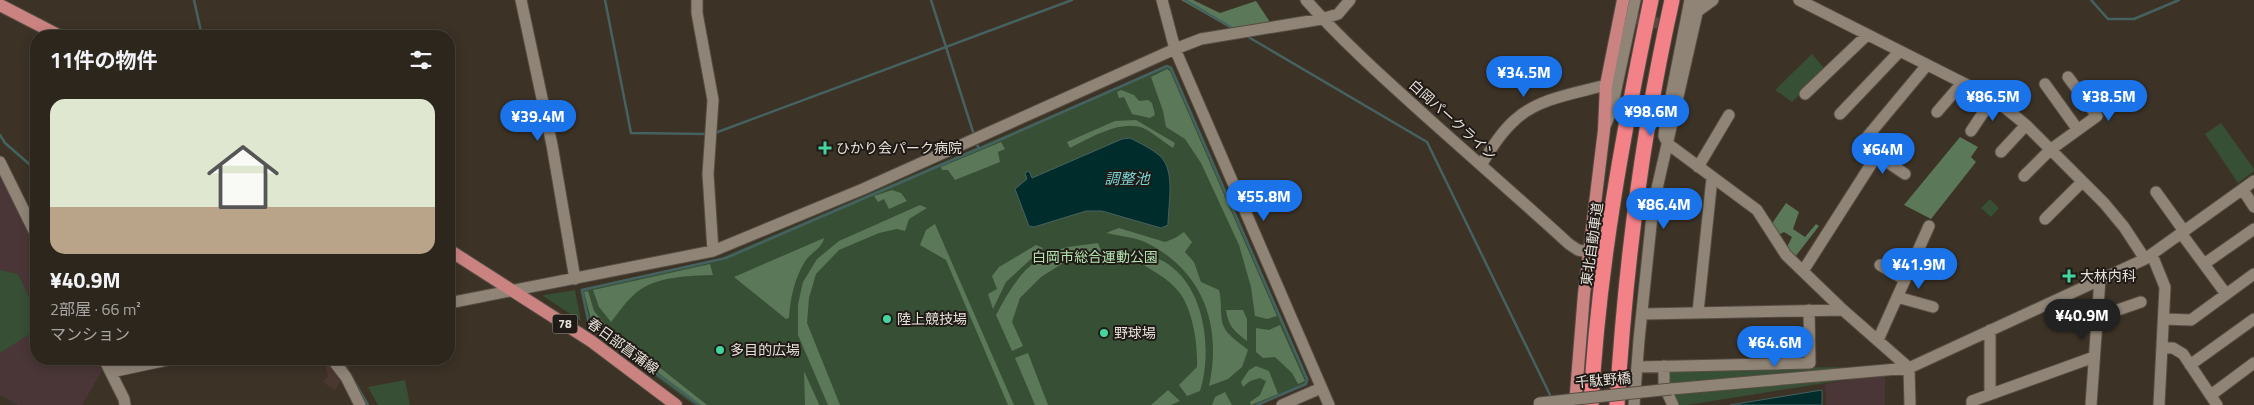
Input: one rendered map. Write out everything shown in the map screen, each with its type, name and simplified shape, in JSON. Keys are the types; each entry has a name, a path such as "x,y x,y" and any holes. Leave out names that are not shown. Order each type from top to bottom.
{"highway":[{"name":"東北自動車道","path":"1591,405 1600,299 1613,207 1634,82 1652,0"},
{"path":"1617,405 1629,256 1642,151 1655,74 1672,0"}],"main road":[{"path":"1575,405 1588,252 1604,130 1606,85 1623,0"},
{"path":"0,5 48,30"},
{"name":"春日部菖蒲線","path":"455,254 591,341 676,405"}],"street":[{"path":"522,0 552,145 575,279"},
{"path":"697,0 713,100 708,174 713,251"},
{"path":"1162,0 1174,49 1328,405"},
{"name":"白岡パークライン","path":"1306,0 1322,19 1380,76 1569,244 1578,250 1588,252"},
{"path":"455,302 713,251 863,189 1174,49 1201,40 1322,19 1338,14 1350,0"},
{"path":"1604,130 1612,108 1635,0"},
{"path":"1690,0 1665,127 1664,136 1668,144 1757,210 1786,255 1843,310 1909,368 1910,405"},
{"path":"1634,405 1653,206 1699,5 1713,0"},
{"path":"1799,0 1993,98 2026,125 2124,227 2148,257 2166,286 2159,405"},
{"path":"1805,94 1867,35"},
{"path":"1840,114 1900,52"},
{"path":"1905,174 1862,143 1927,65"},
{"path":"2024,176 2050,150 2097,116 2068,77"},
{"path":"1937,112 1962,82"},
{"path":"2044,84 2078,130"},
{"path":"1480,165 1516,118 1532,108 1606,85"},
{"path":"1971,130 1993,98"},
{"path":"1698,167 1729,115"},
{"path":"2002,152 2026,125"},
{"path":"1803,271 1877,155"},
{"path":"0,162 30,223"},
{"path":"1698,312 1712,178"},
{"path":"1909,368 2148,257 2254,181"},
{"path":"2045,219 2082,182"},
{"path":"2243,190 2254,207"},
{"path":"2156,192 2226,294"},
{"path":"1878,340 1929,226"},
{"path":"2204,264 2254,229"},
{"path":"1916,258 1945,264"},
{"path":"1880,265 1905,280"},
{"path":"2164,319 2191,320 2254,274"},
{"path":"2091,405 2100,279"},
{"path":"1897,298 1933,307"},
{"path":"2097,314 2103,315 2141,302"},
{"path":"1637,367 1810,363 1809,310"},
{"path":"1642,314 1843,310"},
{"path":"2190,365 2254,319"},
{"path":"1990,330 1990,394"},
{"path":"2163,348 2179,350 2214,400 2254,364"},
{"path":"1972,405 1972,401 2094,357"},
{"path":"107,365 125,405"},
{"path":"111,372 144,365"},
{"path":"337,365 346,377 360,405"},
{"path":"1664,366 1664,386 1673,405"},
{"name":"千駄野橋","path":"1534,404 1671,389 1909,368"},
{"path":"1282,405 1321,388"}],"shaded area":[{"path":"0,174 30,233 30,365 98,365 102,371 82,405 18,405 0,395"},
{"path":"325,365 330,365 341,380 335,391 323,382 328,376"},
{"path":"1885,374 1885,405 1826,405 1825,384"}],"green space":[{"path":"1181,0 1193,0 1220,13 1256,1 1270,22 1230,28"},
{"path":"1812,54 1826,70 1792,102 1775,90"},
{"name":"白岡市総合運動公園","path":"1168,65 1172,66 1309,380 1307,384 1260,405 694,405 588,327 580,289 718,259"},
{"path":"1167,69 1170,71 1277,316 1267,319 1255,316 1251,287 1239,245 1201,163 1185,139 1166,127 1163,111 1151,77"},
{"path":"1121,90 1134,95 1139,101 1148,100 1152,103 1155,115 1150,118 1132,114 1124,97 1119,98 1117,92"},
{"path":"1136,120 1175,143 1173,148 1147,130 1135,126 1125,126 1106,131 1070,148 1067,142 1115,121"},
{"path":"2221,123 2254,169 2254,171 2238,183 2205,134"},
{"path":"1960,137 1978,147 1971,157 1976,162 1931,219 1904,205"},
{"path":"1001,142 1005,149 998,152 1000,162 955,180 948,170 942,170 941,167"},
{"path":"892,190 901,193 907,201 889,209 884,199 878,202 874,196"},
{"path":"1990,199 1999,208 1991,217 1981,208"},
{"path":"1786,203 1799,212 1793,229 1805,237 1816,224 1819,226 1795,257 1787,247 1792,237 1784,232 1778,235 1771,225"},
{"path":"920,205 927,208 909,219 905,231 897,229 879,233 839,250 816,274 809,298 807,323 840,405 828,405 798,335 798,304 803,282 817,259 839,241"},
{"path":"935,224 1014,405 1008,405 946,260 920,245 926,230"},
{"path":"1119,228 1165,242 1184,232 1192,242 1185,252 1194,262 1201,282 1219,290 1223,326 1232,337 1248,350 1242,367 1228,379 1209,386 1213,342 1210,322 1204,303 1195,285 1183,269 1167,255 1147,243 1106,233"},
{"path":"824,238 819,247 806,260 799,273 792,296 789,318 786,319 734,277"},
{"path":"1098,243 1102,253 1068,260 1041,277 1020,298 1012,322 1023,346 1012,351 996,315 1006,296 1019,278 1034,263 1052,252 1069,247"},
{"path":"1036,245 1043,248 1006,282 993,309 988,294 997,289 992,276 999,267"},
{"path":"1144,255 1163,261 1177,272 1188,285 1197,301 1202,319 1206,357 1200,391 1187,396 1179,385 1197,367 1197,349 1188,308 1184,299 1170,282 1135,260"},
{"path":"710,264 713,275 674,278 645,287 630,299 611,322 599,307 593,290"},
{"path":"0,270 18,274 30,299 30,334 0,353"},
{"path":"575,290 581,321 543,296 544,295"},
{"path":"588,291 594,311 606,325 707,405 701,405 592,323 584,292"},
{"path":"1226,310 1243,310 1247,319 1247,341 1233,328 1228,320"},
{"path":"1280,325 1305,381 1298,384 1292,373 1275,357 1263,358 1256,352 1256,328 1269,330"},
{"path":"1028,353 1048,405 1035,405 1015,358"},
{"path":"1256,366 1269,371 1278,394 1251,405 1250,402 1260,395 1266,381 1260,378 1250,381 1243,387 1241,382 1249,370"},
{"path":"1837,367 1840,371 1668,385 1669,370"},
{"path":"804,371 818,402 819,405 805,405"},
{"path":"1835,378 1838,381 1687,405 1679,405 1672,393"},
{"path":"405,380 410,405 378,405 368,387"},
{"path":"1168,390 1180,401 1171,405 1151,405"},
{"path":"1225,392 1232,405 1212,405 1215,397"}],"water":[{"name":"調整池","path":"1130,138 1153,151 1165,162 1170,179 1168,225 1161,228 1102,211 1086,211 1034,227 1029,226 1015,189 1027,179 1025,173 1029,171 1032,178 1122,139"},
{"path":"1822,390 1822,405 1730,405"}],"waterway":[{"path":"194,0 201,30"},
{"path":"605,0 631,133 707,134"},
{"path":"931,0 974,135"},
{"path":"715,133 1072,0"},
{"path":"1185,0 1234,29"},
{"path":"2091,0 2108,19 2134,19 2179,0"},
{"path":"1245,35 1427,142 1552,399"},
{"path":"976,142 979,149 1167,66 1171,68 1307,379 1306,384 1257,405"},
{"path":"0,135 5,143 30,165"},
{"path":"699,405 589,324 582,290 726,258 978,149"},
{"path":"345,365 368,405"}],"tunnel":[{"path":"1631,18 1683,28"}],"place":[{"name":"ひかり会パーク病院","path":"825,148"},
{"name":"大林内科","path":"2069,276"},
{"name":"陸上競技場","path":"887,319"},
{"name":"野球場","path":"1104,333"},
{"name":"多目的広場","path":"720,350"}]}
